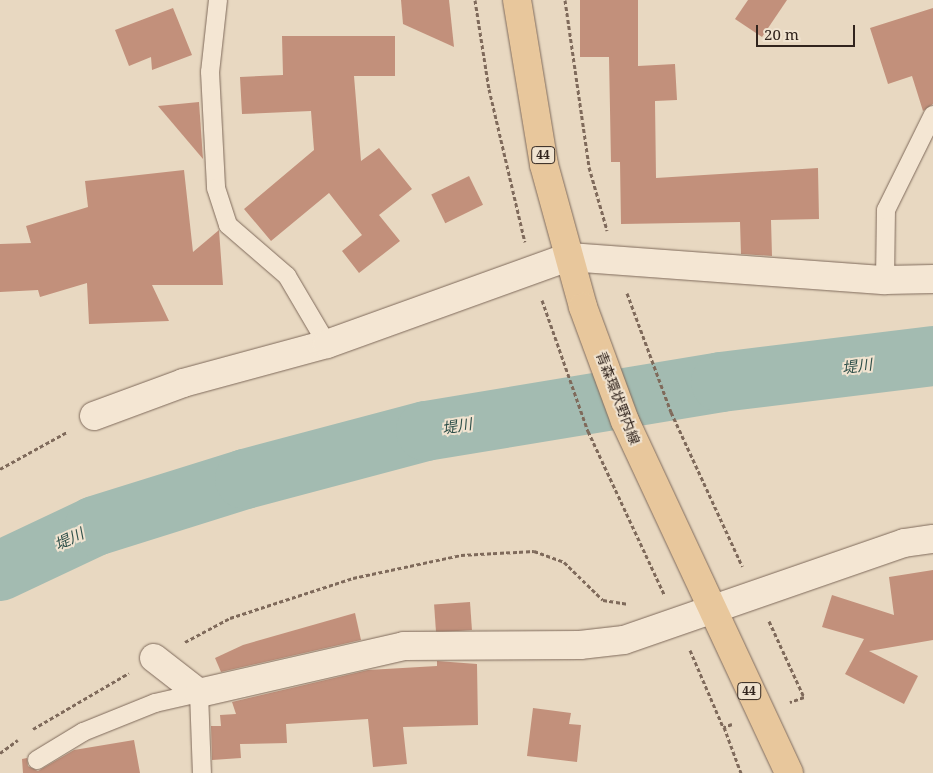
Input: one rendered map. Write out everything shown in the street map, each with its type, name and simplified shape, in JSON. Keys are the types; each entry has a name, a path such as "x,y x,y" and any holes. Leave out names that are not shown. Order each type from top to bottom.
{"main road":[{"name":"青森環状野内線","path":"518,0 544,165 583,307 625,421 710,610 789,773"}],"street":[{"path":"94,416 183,383 327,344 569,257 885,280 933,279"},
{"path":"154,658 199,693 404,646 580,645 657,632 710,610 904,543 933,539"}],"lane":[{"path":"218,0 210,72 216,188 228,225 287,276 327,344"},
{"path":"885,280 886,210 933,115"},
{"path":"37,760 83,732 155,703 199,693 202,773"}],"path":[{"path":"475,0 489,89 532,269 588,431 652,570"},
{"path":"565,0 589,168 615,260 671,412 737,558 757,594 804,697 760,713"},
{"path":"0,469 94,416"},
{"path":"0,753 47,719 154,658 230,618 353,578 461,554 534,551 564,562 603,600 641,606 657,632"}],"building":[{"path":"401,0 449,0 454,47 403,24"},
{"path":"580,0 638,0 638,66 675,64 677,100 655,101 656,178 818,168 819,219 771,220 772,256 741,254 740,222 621,224 620,162 611,162 609,57 580,57"},
{"path":"748,0 787,0 762,37 735,19"},
{"path":"173,8 192,55 152,70 151,57 129,66 115,30"},
{"path":"933,8 933,104 923,111 912,76 888,84 870,28"},
{"path":"282,36 395,36 395,76 354,76 361,161 379,148 412,189 379,215 400,241 359,273 342,251 362,235 329,193 271,241 244,209 314,150 311,111 242,114 240,77 283,75"},
{"path":"199,102 203,159 158,106"},
{"path":"184,170 193,252 219,230 223,285 152,285 169,321 89,324 87,283 40,297 38,290 0,292 0,244 31,243 26,226 88,207 85,181"},
{"path":"469,176 483,205 445,223 431,194"},
{"path":"933,570 933,640 869,651 918,676 904,704 845,674 864,639 822,627 832,595 894,615 889,577"},
{"path":"470,602 472,630 436,632 434,605"},
{"path":"355,613 361,640 221,672 215,658 243,645"},
{"path":"437,661 477,664 478,725 403,727 407,764 373,767 368,719 286,724 287,743 240,744 241,758 212,760 211,726 221,726 220,715 236,714 232,702 368,670 437,666"},
{"path":"533,708 571,713 569,724 581,725 577,762 527,756"},
{"path":"134,740 140,773 23,773 22,759 27,758 28,766 38,771 74,750"}],"waterway":[{"name":"堤川","path":"0,571 95,526 245,479 426,431 721,382 933,356"}]}
